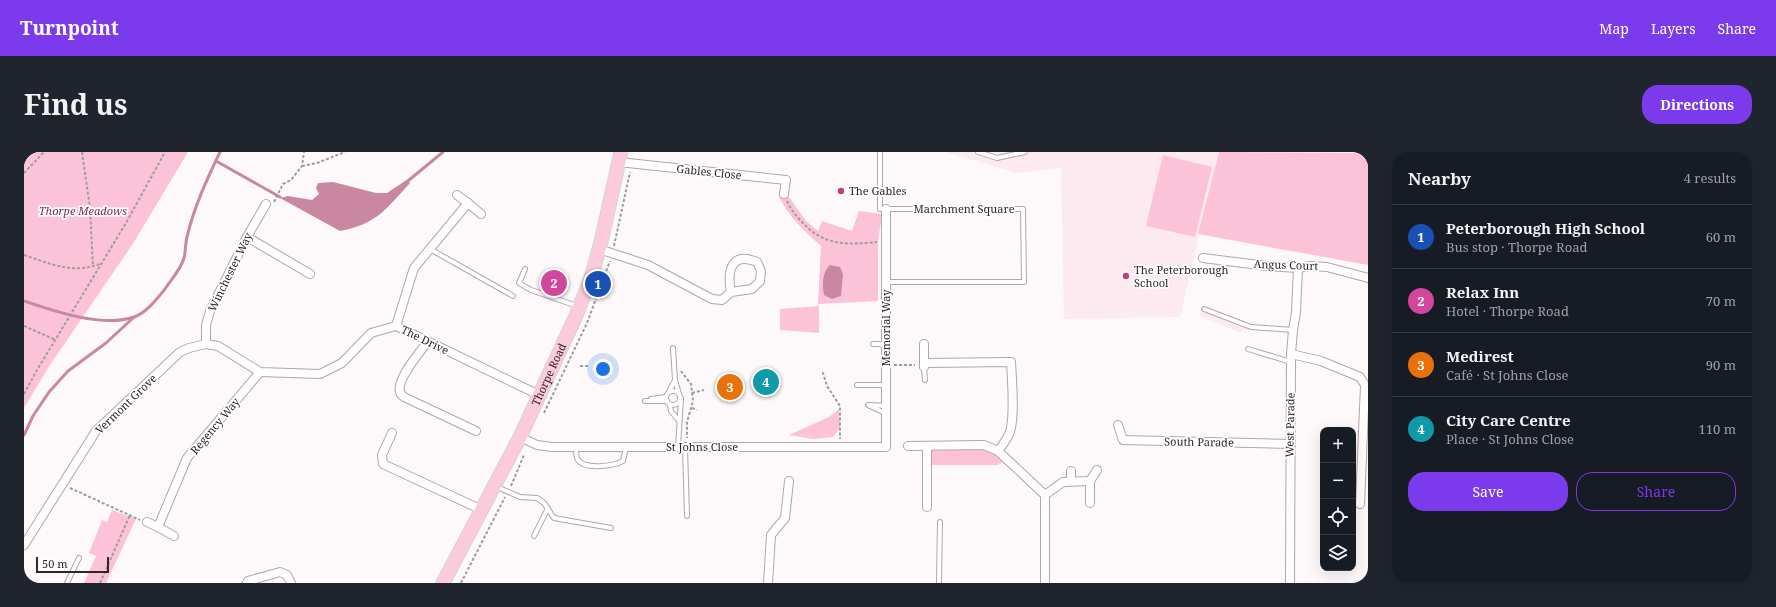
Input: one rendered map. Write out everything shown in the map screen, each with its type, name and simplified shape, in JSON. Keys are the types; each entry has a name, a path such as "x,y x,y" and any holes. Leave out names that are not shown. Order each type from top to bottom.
{"main road":[{"name":"Thorpe Road","path":"443,583 495,486 525,439 539,395 580,307 599,249 620,157"}],"street":[{"name":"Gables Close","path":"620,157 786,180 784,194"},
{"path":"457,195 481,214"},
{"name":"Winchester Way","path":"206,344 206,325 210,311 247,237 270,203"},
{"path":"396,326 414,268 468,203"},
{"name":"Memorial Way","path":"886,209 886,282 883,342 886,365 886,447"},
{"path":"247,237 310,274"},
{"path":"599,249 648,265 712,299 722,300 731,292 752,289 760,281 761,271 757,262 747,258 737,260 730,269 729,280 731,292"},
{"name":"Angus Court","path":"1203,258 1266,266 1298,268 1311,266 1326,267 1368,278"},
{"name":"West Parade","path":"1290,583 1291,358 1296,312 1298,268"},
{"name":"The Drive","path":"206,344 218,346 260,372 320,374 342,363 371,332 396,326 539,395"},
{"path":"428,341 400,382 400,392 404,397 476,431"},
{"name":"Vermont Grove","path":"24,545 96,431 180,352 206,344"},
{"path":"924,344 924,365 1011,362 1012,421 1010,432 1005,443 998,451"},
{"path":"1291,358 1321,361 1360,377 1366,385 1360,504"},
{"name":"Regency Way","path":"158,528 187,458 260,372"},
{"name":"South Parade","path":"1118,425 1124,440 1290,444"},
{"path":"392,433 382,456 383,464 482,510"},
{"name":"St Johns Close","path":"525,439 537,445 576,448 886,447"},
{"path":"908,446 984,445 998,451 1045,495 1045,583"},
{"path":"927,446 927,507"},
{"path":"1090,503 1090,481 1097,470"},
{"path":"1071,471 1071,480"},
{"path":"1045,495 1063,482 1071,480 1090,481"},
{"path":"768,583 771,535 785,518 789,481"},
{"path":"147,522 174,536"},
{"path":"247,583 248,581 272,572 280,572 287,575 291,583"}],"lane":[{"path":"880,152 880,209 886,209"},
{"path":"978,152 997,158 1025,152"},
{"name":"Marchment Square","path":"886,209 1023,209 1024,282 886,282"},
{"path":"430,249 512,296"},
{"path":"525,269 519,283 532,290 580,307"},
{"path":"1204,309 1251,327 1293,330"},
{"path":"873,344 880,344 883,342"},
{"path":"674,348 675,380 680,396 681,413 679,421 687,516"},
{"path":"1248,348 1291,358"},
{"path":"924,365 925,380"},
{"path":"675,380 668,399 671,411 679,421"},
{"path":"857,385 886,385"},
{"path":"668,399 673,391 680,396"},
{"path":"668,399 677,405 680,396"},
{"path":"576,448 578,460 581,463 605,466 617,464 623,461 626,447"},
{"path":"495,486 520,497 537,498 544,503 554,518 611,528"},
{"path":"534,536 548,508"},
{"path":"939,583 940,522"},
{"path":"67,583 79,558"}],"path":[{"path":"24,173 44,152"},
{"path":"82,152 90,208 93,267"},
{"path":"24,394 126,223 165,152"},
{"path":"270,203 279,192 283,184 291,180 302,166 304,152"},
{"path":"302,166 317,163 345,152"},
{"path":"784,194 798,218 813,233 829,241 841,243 886,243"},
{"path":"24,255 62,268 81,269 93,267 102,263"},
{"path":"24,326 56,340"},
{"path":"886,365 924,365"},
{"path":"580,366 588,366"},
{"path":"822,373 823,372 827,386 840,406 840,446"},
{"path":"543,416 560,382"},
{"path":"692,394 704,390"},
{"path":"692,408 697,410"},
{"path":"461,583 508,491 525,439"},
{"path":"62,484 147,522"},
{"path":"100,583 130,515"}],"shaded area":[{"name":"The Peterborough School","path":"946,152 1219,152 1180,317 1064,319 1061,168 1017,173"},
{"path":"408,179 410,183 380,214 363,224 340,231 280,198 288,196 312,200 319,194 316,188 318,183 333,182 376,193 387,193"},
{"path":"830,265 840,267 843,274 841,296 832,299 824,295 823,287 825,271"},
{"path":"1204,306 1251,324 1250,330 1242,330 1241,333 1199,316"}],"green space":[{"name":"Thorpe Meadows","path":"24,152 188,152 134,242 50,365 24,408"},
{"path":"1219,152 1368,153 1368,265 1198,234"},
{"path":"1163,155 1212,167 1195,237 1146,226"},
{"path":"778,195 789,197 806,221 818,231 822,221 852,231 859,211 882,214 878,242 878,301 818,304 821,246 792,216"},
{"path":"819,306 819,333 780,330 780,309"},
{"path":"839,409 840,428 833,437 813,439 789,435 829,417"},
{"path":"983,447 1005,460 998,465 929,465 929,448"},
{"path":"112,510 136,519 106,583 84,583 96,556 89,553 102,520 107,522"}],"waterway":[{"path":"24,301 78,317 108,321 134,317 143,312 162,293 181,266 193,215 220,152"},
{"path":"409,180 443,152"},
{"path":"216,161 280,197"},
{"path":"24,435 33,416 49,392 68,371 106,343 133,318"}],"place":[{"name":"The Gables","path":"841,191"},
{"name":"The Peterborough School","path":"1126,276"},
{"name":"Relax Inn","path":"554,283"},
{"name":"Peterborough High School","path":"598,284"},
{"name":"City Care Centre","path":"766,382"},
{"name":"Medirest","path":"730,387"}]}
